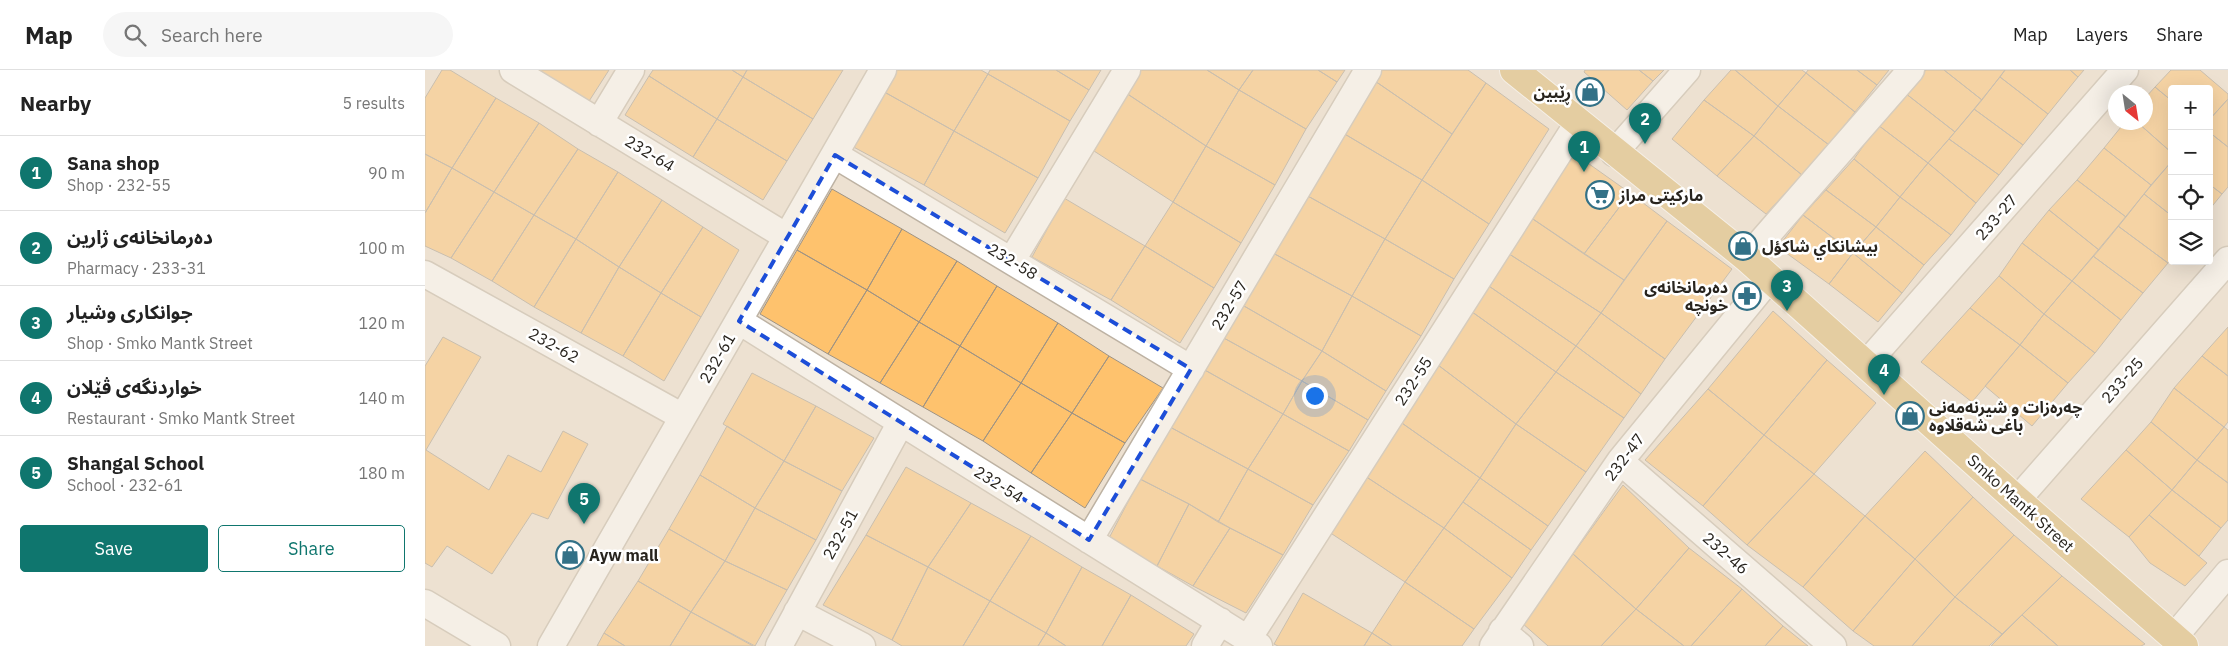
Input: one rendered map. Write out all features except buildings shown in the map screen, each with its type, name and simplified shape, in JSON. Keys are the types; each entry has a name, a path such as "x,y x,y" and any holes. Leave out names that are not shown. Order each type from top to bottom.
{"main road":[{"name":"Smko Mantk Street","path":"1514,70 1614,153 1747,258 2017,500 2179,641"}],"street":[{"name":"232-64","path":"513,70 787,237"},
{"path":"599,123 631,70"},
{"name":"232-61","path":"551,646 883,70"},
{"path":"1012,260 1127,70"},
{"name":"232-57","path":"1089,540 1368,70"},
{"path":"1614,153 1687,70"},
{"path":"1747,258 1911,70"},
{"name":"233-27","path":"1866,364 2125,70"},
{"name":"232-55","path":"1254,643 1578,123"},
{"name":"232-58","path":"835,155 1191,369"},
{"name":"233-25","path":"2017,500 2228,260"},
{"name":"232-62","path":"425,274 683,416"},
{"name":"232-47","path":"1505,641 1620,461 1769,279"},
{"name":"232-54","path":"739,320 1254,643"},
{"name":"232-51","path":"779,646 901,422"},
{"name":"232-46","path":"1620,461 1833,646"},
{"path":"2179,641 2228,573"},
{"path":"425,602 497,646"},
{"path":"797,612 862,646"},
{"path":"1205,646 1219,621"}],"highlighted area":[{"path":"835,155 1191,369 1089,540 739,321"}],"place":[{"name":"ڕێبین","path":"1590,92"},
{"name":"دەرمانخانەی ژارین","path":"1645,144"},
{"name":"Sana shop","path":"1584,172"},
{"name":"مارکیتی مراز","path":"1600,195"},
{"name":"بيشانكاي شاكؤل","path":"1743,246"},
{"name":"دەرمانخانەی خونچە","path":"1747,296"},
{"name":"جوانکاری وشیار","path":"1787,311"},
{"name":"خواردنگەی ڤێلان","path":"1884,395"},
{"name":"چەرەزات و شیرنەمەنی باغی شەقلاوە","path":"1910,416"},
{"name":"Shangal School","path":"584,524"},
{"name":"Ayw mall","path":"570,555"}]}
